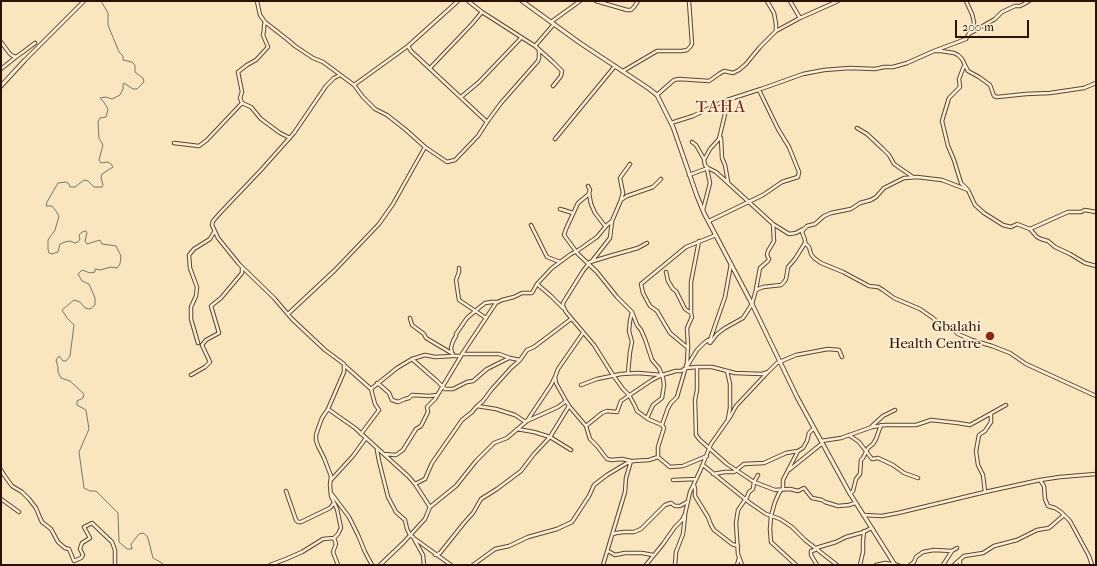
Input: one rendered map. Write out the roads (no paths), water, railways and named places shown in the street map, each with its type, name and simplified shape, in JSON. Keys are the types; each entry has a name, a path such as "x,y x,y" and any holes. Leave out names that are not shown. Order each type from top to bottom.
{"street":[{"path":"1,86 84,1"},
{"path":"257,1 260,15 265,22 295,46 313,58 323,62 340,75 354,86 375,109 387,115 425,147 447,162 454,160 478,136 501,103 538,61 539,50"},
{"path":"354,86 408,46 458,1"},
{"path":"468,1 482,12 535,46 553,62 562,71 561,76 553,86"},
{"path":"522,1 580,43 657,95 671,123 703,210 732,264 797,397 850,494 896,565"},
{"path":"535,46 552,23 580,1"},
{"path":"596,1 631,10 638,1"},
{"path":"623,71 657,51 682,51 687,50 690,47 692,44 689,1"},
{"path":"767,1 774,13 776,31"},
{"path":"790,1 800,18"},
{"path":"657,95 674,80 709,81 724,71 733,73 739,70 776,31 800,18 838,1"},
{"path":"671,123 693,116 724,101 803,74 824,70 850,68 875,69 893,67 907,63 966,39 974,22 966,1"},
{"path":"968,34 995,19 1002,12 1029,1"},
{"path":"430,68 482,12"},
{"path":"242,104 240,98 242,92 238,72 256,60 268,47 263,35 265,22"},
{"path":"461,97 479,82 521,38"},
{"path":"1,42 10,54 16,57"},
{"path":"1,69 35,43"},
{"path":"408,46 411,51 487,122"},
{"path":"934,51 941,50 954,53 962,59 964,66 968,71 979,76 990,85 993,94 997,97 1050,93 1084,88 1096,83"},
{"path":"555,139 615,66"},
{"path":"964,66 960,79 960,87 948,98 942,121 948,146 961,183 968,190 975,205 984,213 1003,225 1011,227 1017,224 1030,229 1038,237 1055,247 1085,263 1096,266"},
{"path":"340,75 334,78 326,86 290,138 220,212 212,223 214,232 224,247 292,320 371,389 375,404 379,410 362,434"},
{"path":"709,221 750,202 782,182 798,177 799,172 789,147 778,129 759,90"},
{"path":"704,160 710,149 720,139 725,114 724,101"},
{"path":"242,104 251,107 261,119 280,133 290,138"},
{"path":"174,143 199,146 207,140 242,104"},
{"path":"857,128 883,149 889,155 894,164 913,177"},
{"path":"720,136 722,158 725,165 728,183"},
{"path":"692,142 696,145 705,165 708,168 710,183 703,210"},
{"path":"288,314 335,270 379,224 425,147"},
{"path":"564,308 563,304 588,264 610,238 612,221 623,193 620,178 630,164"},
{"path":"689,175 708,168 716,172 773,224 789,234 796,233 807,226 815,224 824,216 831,213 851,209 871,200 884,188 904,178 913,177 942,180 968,190"},
{"path":"621,200 627,196 653,187 661,179"},
{"path":"588,186 590,190 589,194 591,204 595,213 605,226"},
{"path":"589,194 578,203 564,235 617,297 632,312 637,325 641,330 652,360 659,368 664,385 662,398 653,405 647,418"},
{"path":"560,208 573,213"},
{"path":"1030,229 1068,212 1081,212 1085,210 1096,212"},
{"path":"383,454 396,455 403,450 416,429 421,426 428,412 427,407 438,395 461,355 496,303 522,293 532,293 537,284 548,272 570,254 597,237 605,226 612,221"},
{"path":"710,343 725,328 743,318 752,304 760,268 768,261 768,251 774,241 773,224"},
{"path":"531,225 547,257 560,262"},
{"path":"804,229 802,232 805,243 814,258 821,263 844,272 869,286 878,287 898,300 920,309 938,323 954,330 958,334 1010,353 1026,364 1096,396"},
{"path":"198,343 191,319 191,307 196,296 197,287 190,268 189,255 194,248 210,239 214,232"},
{"path":"688,348 670,333 657,311 650,306 642,293 641,284 686,246 716,235"},
{"path":"658,457 658,447 664,428 662,425 668,408 677,397 687,363 687,328 692,317 691,282 699,242"},
{"path":"592,261 638,248 647,243"},
{"path":"756,290 781,285 786,279 788,267 805,243"},
{"path":"710,343 725,297 732,264"},
{"path":"191,375 206,367 210,362 202,345 206,340 219,333 211,306 221,298 242,273 242,267"},
{"path":"459,268 456,280 459,300 486,318"},
{"path":"666,272 668,282 676,291 685,309 691,313"},
{"path":"537,284 564,308 571,319 594,345 613,375 629,395 636,406 637,411 647,418 662,425"},
{"path":"453,355 451,348 453,341 467,318 485,303 498,302"},
{"path":"628,373 632,342 629,331 632,312"},
{"path":"410,318 412,325 424,334 426,338 453,355"},
{"path":"415,484 425,478 432,463 462,420 483,401 492,389 520,360 527,350 534,347 571,319"},
{"path":"380,565 425,519 430,507 457,484 476,461 494,443 507,438 527,421 551,385 558,369 584,333"},
{"path":"686,368 697,350 708,340 710,343"},
{"path":"675,565 676,552 683,534 685,514 690,492 711,444 736,406 777,363 796,355 828,349 839,350 842,357"},
{"path":"371,389 396,368 412,359 425,355 435,357 499,354 520,360"},
{"path":"412,359 445,390 453,389 467,382 473,381 488,370 510,358"},
{"path":"270,565 302,552 323,539 334,538 341,528 337,509 330,491 331,476 318,446 316,435 322,418 328,409 344,372 344,364"},
{"path":"586,426 602,413 607,411 617,412 621,401 650,381 662,375 682,371 686,368 697,367 712,367 735,373 749,374 762,374 768,372"},
{"path":"697,367 697,390 695,400 696,434 700,440 727,464 754,482 775,490 790,489 798,491 804,488 812,498 838,506 856,503"},
{"path":"727,371 730,384 730,408 728,420"},
{"path":"581,385 597,379 628,373 662,375"},
{"path":"555,378 556,383 569,406 586,426 590,439 607,459 622,459 631,461 649,460 658,457"},
{"path":"377,383 389,392 392,400 398,402 409,398 412,395 438,395"},
{"path":"477,406 496,409 515,415 524,421 527,421 558,407 566,401"},
{"path":"820,441 841,438 872,426 881,425 916,425 931,420 958,422 970,425 1006,405"},
{"path":"436,555 440,553 473,513 481,499 497,490 521,471 550,437 569,406"},
{"path":"328,409 362,434 408,476 430,507"},
{"path":"872,426 883,416 895,410"},
{"path":"985,492 983,475 978,465 976,451 979,435 985,431 991,422 991,414"},
{"path":"850,494 853,491 856,479 860,474 861,460 876,439 881,425"},
{"path":"713,474 734,472 744,464 764,463 786,453 798,451 803,448 809,433 814,428"},
{"path":"517,430 534,432 550,437 571,450"},
{"path":"849,435 859,442 872,458 878,458 893,465 904,473 918,478"},
{"path":"331,480 353,456 366,438"},
{"path":"788,472 822,444"},
{"path":"377,449 388,497 396,512 405,520 410,535 451,565"},
{"path":"796,565 771,542 770,529 771,516 779,493 783,488 784,480 798,451"},
{"path":"658,457 670,467 683,466 707,456"},
{"path":"603,565 626,492 626,478 631,461"},
{"path":"474,565 495,549 509,546 528,537 557,529 572,522 594,485 607,475 631,461"},
{"path":"703,465 763,512 780,519 792,527 805,540 837,565"},
{"path":"1,470 12,486 29,499 36,508 42,522 51,529 58,542 65,548 69,549 74,561 81,558 83,555 80,549 82,543 90,538 84,526 92,523 112,542 116,550 115,565"},
{"path":"863,515 882,516 1040,480 1096,474"},
{"path":"742,565 739,558 736,523 738,510 749,492 753,489 754,482 758,475"},
{"path":"673,480 696,479"},
{"path":"1040,480 1044,486 1045,499 1048,506 1055,508 1070,521 1090,556 1092,565"},
{"path":"694,485 695,496 714,530 732,544 738,546"},
{"path":"286,491 298,522 301,522 330,508 334,503"},
{"path":"330,491 349,517 372,565"},
{"path":"1,498 19,512"},
{"path":"613,534 634,532 641,529 665,505 671,503 675,506 680,506 688,502"},
{"path":"646,565 682,520 685,514"},
{"path":"954,565 964,556 983,553 994,546 1017,540 1037,530 1049,528 1064,515"},
{"path":"816,565 811,552 816,548 871,528"},
{"path":"860,565 863,552 862,541 864,531"},
{"path":"413,537 422,555 424,565"},
{"path":"334,538 336,544 333,552 338,565"},
{"path":"943,565 952,551 956,548"},
{"path":"910,565 914,562 916,557 923,552 934,550 952,551"},
{"path":"608,551 615,555 625,553 642,553 653,555"},
{"path":"737,565 739,558"},
{"path":"960,560 960,565"},
{"path":"876,565 896,565"}],"waterway":[{"path":"101,1 108,13 108,25 119,52 123,56 123,60 132,62 135,65 135,72 143,78 144,82 137,89 133,89 124,83 120,95 112,99 106,97 100,98 108,109 106,117 100,118 98,122 99,138 103,145 99,160 101,163 108,162 113,167 102,174 102,187 94,187 88,181 84,180 75,187 70,187 66,182 58,183 47,202 46,206 52,206 59,216 55,230 48,240 49,253 52,254 58,252 60,244 65,242 78,242 80,239 79,235 86,231 85,241 87,244 100,240 102,244 116,246 121,256 120,264 117,268 111,267 100,270 95,269 95,272 90,273 82,270 78,274 82,281 89,284 95,298 95,305 90,309 85,308 80,302 74,300 62,310 74,325 70,356 66,361 63,361 59,356 56,360 58,372 61,378 70,381 84,394 83,398 77,401 77,405 86,410 89,429 79,452 84,488 90,491 96,491 118,513 119,542 127,549 132,549 131,544 139,534 143,533 147,536 153,558 164,565"}],"place":[{"name":"Gbalahi Health Centre","path":"990,336"}],"district":[{"name":"TAHA","path":"721,108"}]}
